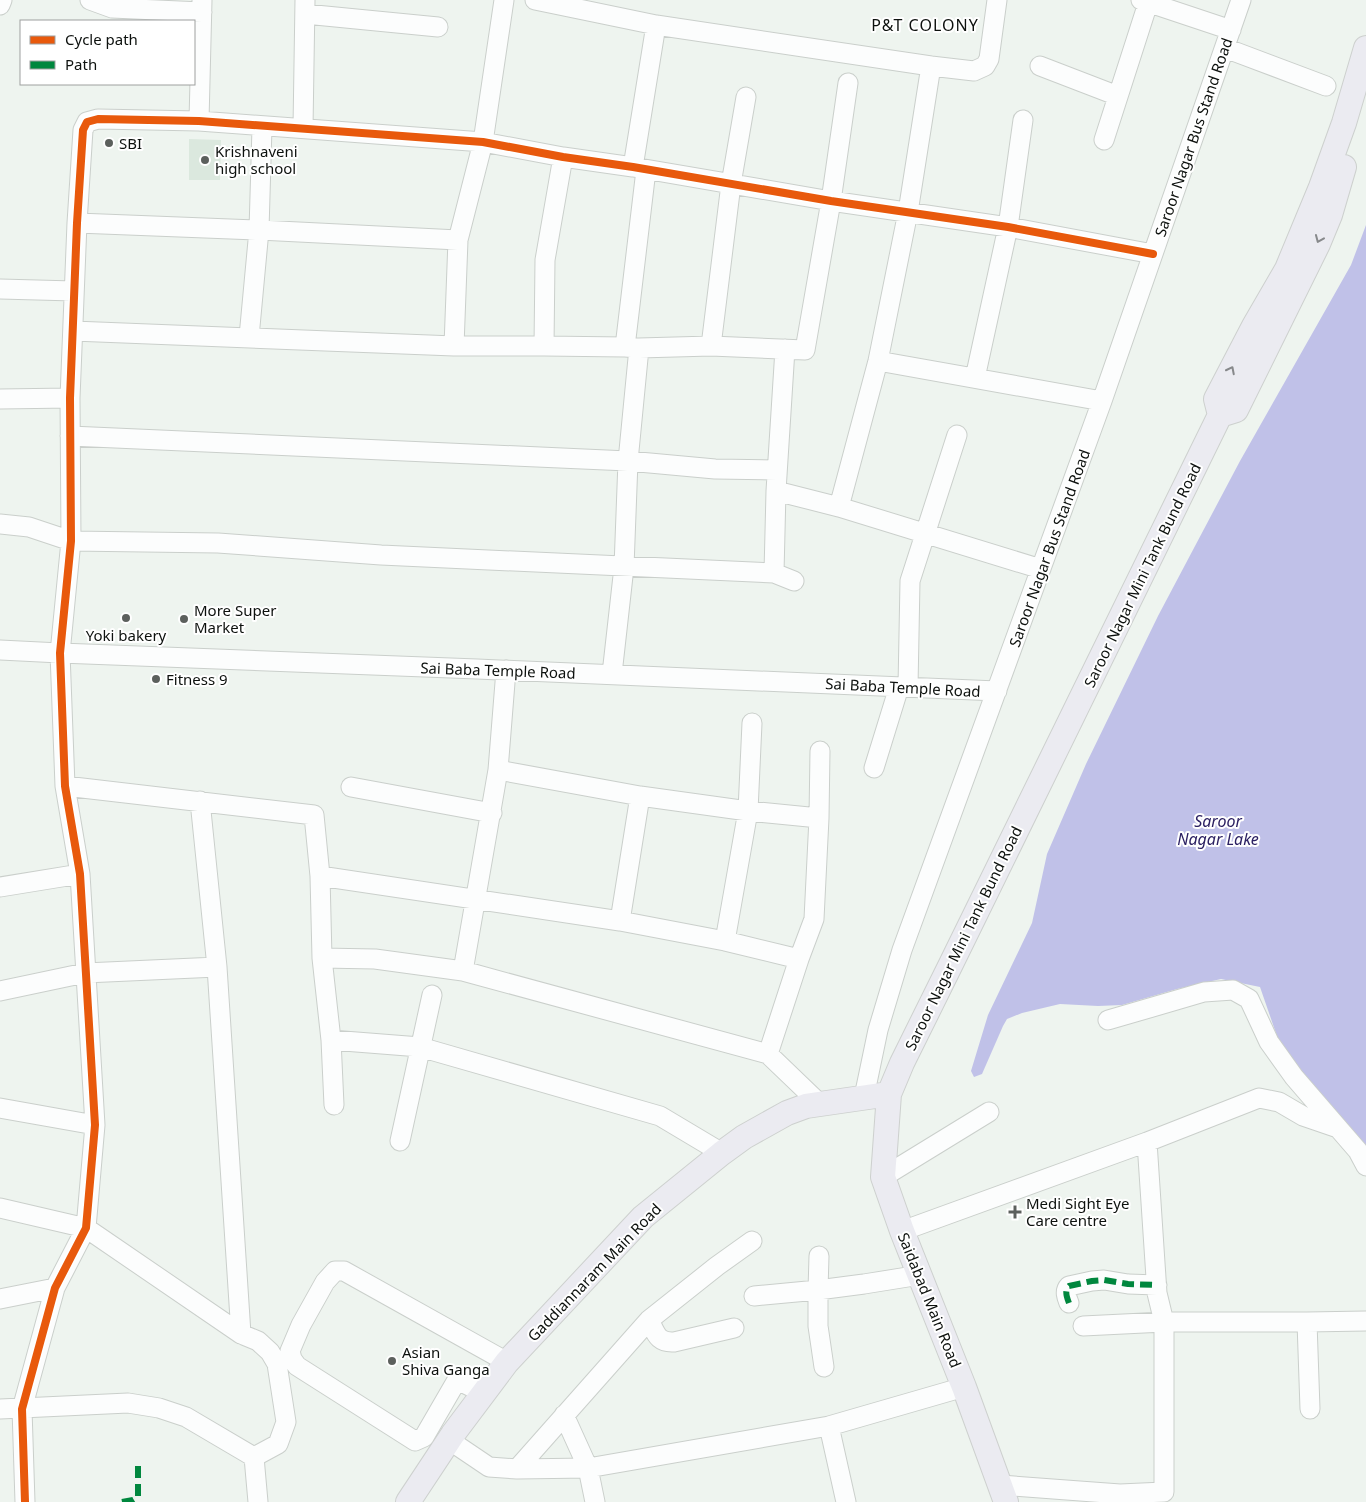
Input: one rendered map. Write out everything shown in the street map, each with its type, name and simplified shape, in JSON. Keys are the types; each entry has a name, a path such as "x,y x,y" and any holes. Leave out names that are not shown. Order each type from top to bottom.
{"main road":[{"name":"Saroor Nagar Mini Tank Bund Road","path":"889,1094 902,1063 1220,415 1216,399 1254,326 1320,213 1322,187 1365,55"},
{"path":"1320,213 1366,93"},
{"name":"Gaddiannaram Main Road","path":"408,1502 449,1440 507,1362 643,1217 744,1137 787,1113 806,1106 889,1094"},
{"name":"Saidabad Main Road","path":"889,1094 883,1177 1003,1493"}],"street":[{"path":"0,5 2,0"},
{"path":"90,0 112,8 202,6 199,122"},
{"path":"454,346 458,240 483,142 504,0"},
{"path":"535,0 656,25 974,71 985,66 989,59 997,0"},
{"name":"Saroor Nagar Bus Stand Road","path":"864,1097 878,1030 902,950 1102,401 1241,0"},
{"path":"1104,140 1146,1 1326,86"},
{"path":"303,128 305,7 438,27"},
{"path":"612,674 624,567 639,169 656,25"},
{"path":"839,507 878,361 908,212 931,66"},
{"path":"1040,66 1118,96"},
{"path":"73,330 454,346 711,346 805,350 848,83"},
{"path":"711,346 731,184 746,97"},
{"path":"26,1502 22,1409 55,1288 86,1228 95,1125 80,874 65,786 60,654 71,541 70,398 74,291 83,130 87,122 98,119 199,122 483,142 830,201 1008,227 1153,254"},
{"path":"975,378 1008,227 1024,120"},
{"path":"249,337 259,230 262,127"},
{"path":"544,346 545,260 563,157"},
{"path":"77,223 458,240"},
{"path":"0,289 74,291"},
{"path":"774,573 777,470 785,349"},
{"path":"878,361 1102,401"},
{"path":"0,399 70,398"},
{"path":"874,768 903,687 910,581 957,435"},
{"path":"70,436 628,461 716,469 777,470"},
{"path":"776,491 839,507 1041,569"},
{"path":"0,524 29,527 71,541 218,543 381,555 774,573 794,581"},
{"name":"Sai Baba Temple Road","path":"0,650 60,654 612,674 997,691"},
{"path":"463,971 492,813 498,770 506,670"},
{"path":"725,941 748,810 752,723"},
{"path":"768,1054 798,960 814,919 820,751"},
{"path":"498,770 640,796 819,818"},
{"path":"65,786 314,815 320,876 322,958 331,1040 334,1106"},
{"path":"351,787 492,813"},
{"path":"620,921 640,796"},
{"path":"200,802 217,966 241,1334"},
{"path":"0,887 80,874"},
{"path":"320,876 620,921 725,941 798,960"},
{"path":"322,958 375,959 463,971 768,1054 820,1104"},
{"path":"0,992 86,973 217,966"},
{"path":"1108,1020 1204,992 1233,990 1249,999 1269,1042 1294,1077 1358,1152 1366,1166"},
{"path":"400,1141 432,995"},
{"path":"331,1040 420,1047 660,1116 722,1153"},
{"path":"902,1231 1147,1142 1259,1098 1279,1102 1303,1116 1338,1128"},
{"path":"0,1108 95,1125"},
{"path":"883,1177 989,1112"},
{"path":"1003,1493 1120,1494 1164,1492 1164,1322 1157,1293 1147,1142"},
{"path":"0,1208 86,1228 241,1334 258,1341 270,1352 276,1364 286,1422 278,1444 254,1457"},
{"path":"517,1469 649,1320 752,1241"},
{"path":"819,1256 818,1326 824,1367"},
{"path":"484,1392 457,1380 424,1437 415,1441 297,1366 292,1360 290,1351 325,1282 335,1271 344,1271 507,1362"},
{"path":"754,1296 818,1290 920,1275"},
{"path":"1069,1303 1066,1290 1069,1286 1092,1281 1104,1280 1128,1284 1157,1285"},
{"path":"0,1299 55,1288"},
{"path":"649,1320 659,1339 666,1343 734,1328"},
{"path":"1083,1326 1164,1322 1366,1320"},
{"path":"1307,1322 1310,1409"},
{"path":"449,1440 489,1467 517,1469 588,1468 829,1426 964,1387"},
{"path":"0,1409 128,1403 159,1408 186,1417 254,1457"},
{"path":"564,1416 588,1468 595,1502"},
{"path":"829,1426 846,1502"},
{"path":"254,1457 258,1502"}],"shaded area":[{"name":"Krishnaveni high school","path":"189,139 221,140 220,180 189,180"}],"water":[{"name":"Saroor Nagar Lake","path":"1366,225 1366,1149 1314,1096 1278,1039 1260,987 1221,979 1177,989 1122,1005 1060,1004 1022,1013 1007,1019 982,1074 974,1077 971,1071 988,1015 1032,923 1047,854 1086,764 1158,616 1240,461 1351,265"}],"marked path":[{"path":"1069,1303 1066,1292 1069,1286 1092,1281 1104,1280 1128,1284 1157,1285"},
{"path":"122,1502 138,1497 138,1463"}],"cycle path":[{"path":"25,1502 22,1409 55,1288 86,1228 95,1125 80,874 65,786 60,653 71,541 70,398 77,223 83,130 87,122 98,119 199,121 483,142 831,201 1008,227 1153,254"}],"place":[{"name":"SBI","path":"109,143"},
{"name":"Krishnaveni high school","path":"205,160"},
{"name":"Yoki bakery","path":"126,618"},
{"name":"More Super Market","path":"184,619"},
{"name":"Fitness 9","path":"156,679"},
{"name":"Medi Sight Eye Care centre","path":"1015,1212"},
{"name":"Asian Shiva Ganga","path":"392,1361"}],"district":[{"name":"P&T COLONY","path":"925,25"}]}
